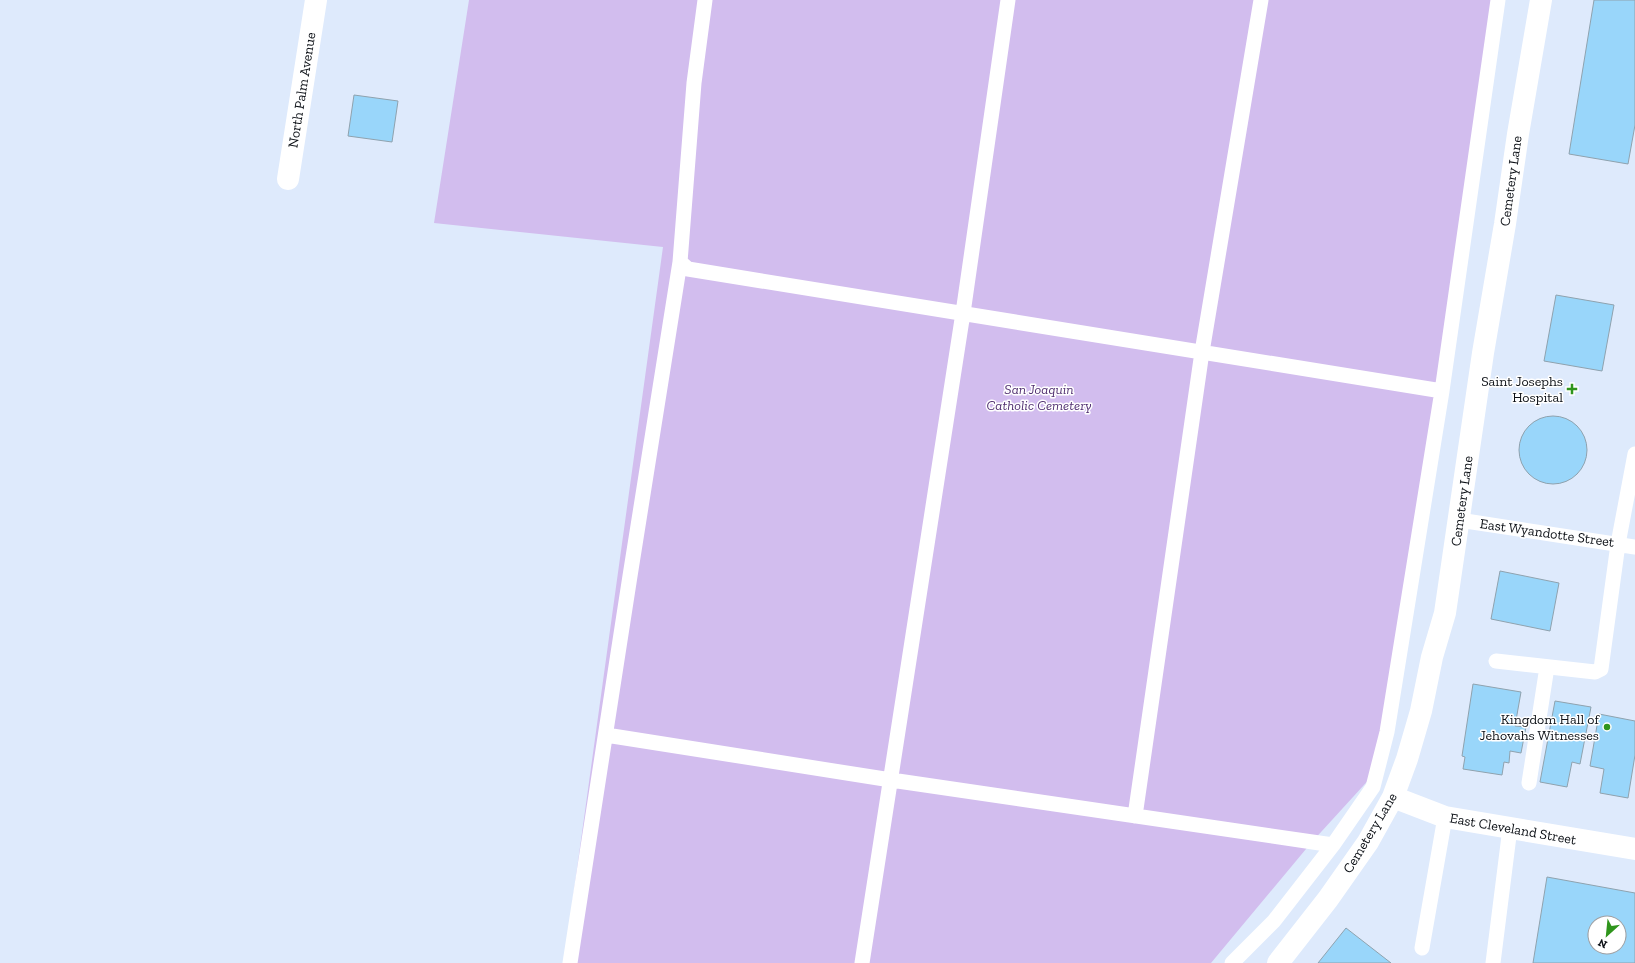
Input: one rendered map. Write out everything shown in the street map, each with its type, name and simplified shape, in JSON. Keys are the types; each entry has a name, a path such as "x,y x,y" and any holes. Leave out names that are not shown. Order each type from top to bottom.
{"street":[{"name":"North Palm Avenue","path":"288,179 316,0"},
{"name":"Cemetery Lane","path":"1278,963 1328,898 1368,842 1394,797 1421,711 1432,657 1445,613 1483,352 1541,0"},
{"name":"East Cleveland Street","path":"1394,797 1445,817 1635,849"}],"lane":[{"path":"570,963 680,262 694,83 705,0"},
{"path":"862,963 963,313 1008,0"},
{"path":"1135,816 1202,352 1261,0"},
{"path":"1232,963 1274,921 1334,845 1373,787 1387,732 1442,391 1498,0"},
{"path":"680,262 688,269 1442,391"},
{"path":"1496,661 1595,672 1601,669 1618,544 1635,454"},
{"name":"East Wyandotte Street","path":"1459,520 1635,546"},
{"path":"1529,783 1547,667"},
{"path":"606,735 891,780 1334,845"},
{"path":"1422,948 1445,817"},
{"path":"1493,963 1510,828"}],"green space":[{"name":"San Joaquin Catholic Cemetery","path":"469,0 1504,0 1374,774 1311,843 1211,963 564,963 663,247 434,223"}],"building":[{"path":"1594,0 1635,0 1635,125 1628,164 1569,154"},
{"path":"354,95 398,101 392,142 348,136"},
{"path":"1556,295 1614,305 1602,371 1544,361"},
{"path":"1553,416 1566,419 1577,426 1584,437 1587,450 1584,463 1577,474 1566,481 1553,484 1540,481 1529,474 1522,463 1519,450 1522,437 1529,426 1540,419"},
{"path":"1500,571 1559,583 1550,631 1491,619"},
{"path":"1473,684 1521,692 1515,726 1526,727 1521,753 1510,751 1509,763 1504,762 1502,775 1463,769 1465,757 1462,756"},
{"path":"1555,701 1591,707 1580,764 1572,762 1567,787 1540,782"},
{"path":"1599,714 1635,721 1635,755 1628,798 1600,793 1604,769 1590,766"},
{"path":"1547,877 1635,893 1635,963 1533,963"},
{"path":"1346,928 1391,963 1318,963"}],"place":[{"name":"Saint Josephs Hospital","path":"1572,389"},
{"name":"Kingdom Hall of Jehovahs Witnesses","path":"1607,727"}]}
